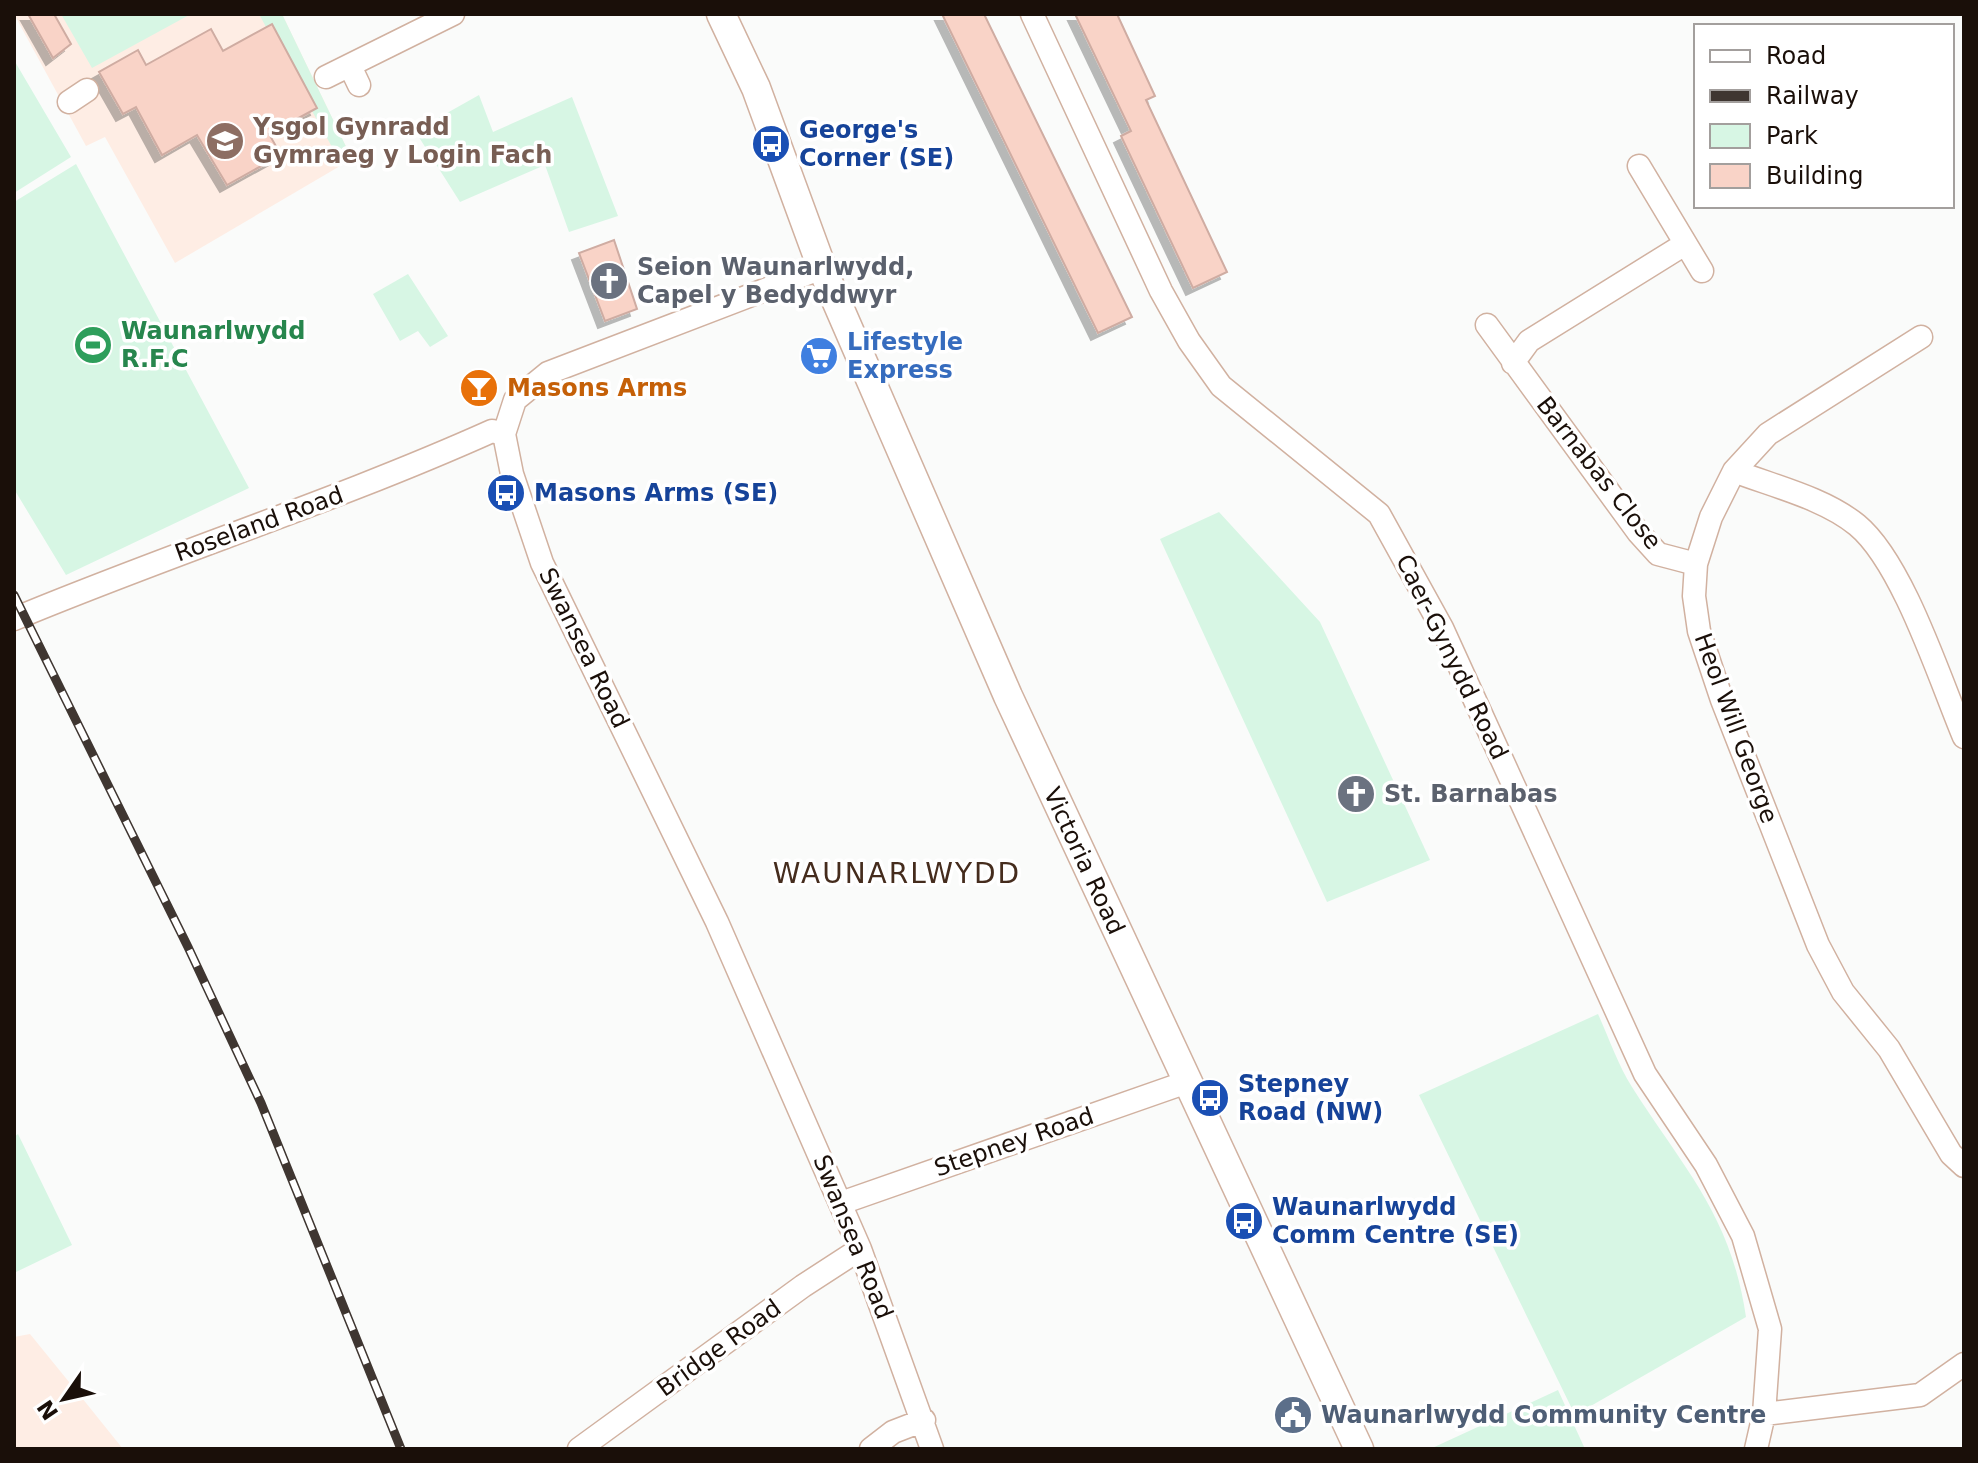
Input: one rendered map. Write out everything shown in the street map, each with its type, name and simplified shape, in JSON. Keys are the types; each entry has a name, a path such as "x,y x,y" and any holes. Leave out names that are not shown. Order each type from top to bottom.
{"main road":[{"path":"721,14 756,88 822,268"},
{"name":"Victoria Road","path":"822,268 1008,696 1359,1449"}],"street":[{"path":"326,77 354,75 453,14"},
{"name":"Caer-Gynydd Road","path":"1032,14 1161,291 1189,341 1221,386 1379,514 1442,628 1645,1074 1706,1165 1743,1236 1770,1329 1764,1414 1756,1449"},
{"path":"1639,166 1702,271"},
{"path":"1513,363 1529,341 1685,244"},
{"path":"504,434 515,400 548,373 822,268"},
{"name":"Barnabas Close","path":"1487,325 1658,554 1696,564"},
{"name":"Heol Will George","path":"1921,337 1768,434 1734,471 1711,517 1696,564 1694,596 1699,631 1722,700 1818,945 1843,992 1889,1049 1945,1145 1964,1166"},
{"name":"Roseland Road","path":"14,619 114,577 316,504 492,431 504,434"},
{"name":"Swansea Road","path":"504,434 512,474 542,563 717,922 841,1203 924,1420 932,1449"},
{"path":"1734,471 1828,508 1857,525 1866,535 1882,554 1904,596 1964,737"},
{"name":"Stepney Road","path":"841,1203 1187,1082"},
{"name":"Bridge Road","path":"579,1449 803,1286 860,1249"},
{"path":"1764,1414 1920,1395 1964,1364"},
{"path":"871,1449 893,1432 924,1420"}],"shaded area":[{"name":"Ysgol Gynradd Gymraeg y Login Fach","path":"14,14 282,14 352,159 175,263 105,137 86,146"},
{"path":"30,1334 123,1449 14,1449 14,1337"}],"green space":[{"path":"61,14 191,14 92,68"},
{"path":"259,14 282,14 352,159 342,165 312,111 317,107 272,25 266,27"},
{"path":"14,60 71,157 14,193"},
{"path":"479,95 493,132 572,97 618,216 569,232 545,165 460,202 415,131"},
{"name":"Waunarlwydd R.F.C","path":"76,164 249,488 66,575 14,489 14,202"},
{"path":"408,274 448,336 430,347 418,331 400,341 373,294"},
{"path":"1219,512 1320,622 1430,860 1327,902 1160,539"},
{"path":"1598,1014 1627,1079 1703,1194 1717,1221 1739,1281 1746,1317 1575,1415 1419,1095"},
{"path":"18,1134 72,1245 14,1273 14,1137"},
{"path":"1558,1390 1585,1449 1430,1449"}],"building":[{"path":"28,14 54,14 71,44 53,58"},
{"path":"942,14 984,14 1132,317 1098,333"},
{"path":"1075,14 1117,14 1155,96 1146,100 1227,272 1193,288 1121,136 1131,131"},
{"path":"272,24 317,108 269,134 281,155 227,185 197,135 162,155 136,107 123,114 99,72 138,50 146,65 211,29 223,51"},
{"name":"Seion Waunarlwydd, Capel y Bedyddwyr","path":"614,240 637,309 605,321 579,253"}],"railway":[{"path":"14,595 188,947 261,1103 401,1449"}],"place":[{"name":"Ysgol Gynradd Gymraeg y Login Fach","path":"225,141"},
{"name":"George's Corner (SE)","path":"771,144"},
{"name":"Seion Waunarlwydd, Capel y Bedyddwyr","path":"609,281"},
{"name":"Waunarlwydd R.F.C","path":"93,345"},
{"name":"Lifestyle Express","path":"819,356"},
{"name":"Masons Arms","path":"479,388"},
{"name":"Masons Arms (SE)","path":"506,493"},
{"name":"St. Barnabas","path":"1356,794"},
{"name":"Stepney Road (NW)","path":"1210,1098"},
{"name":"Waunarlwydd Comm Centre (SE)","path":"1244,1221"},
{"name":"Waunarlwydd Community Centre","path":"1293,1415"}],"district":[{"name":"WAUNARLWYDD","path":"897,873"}]}
